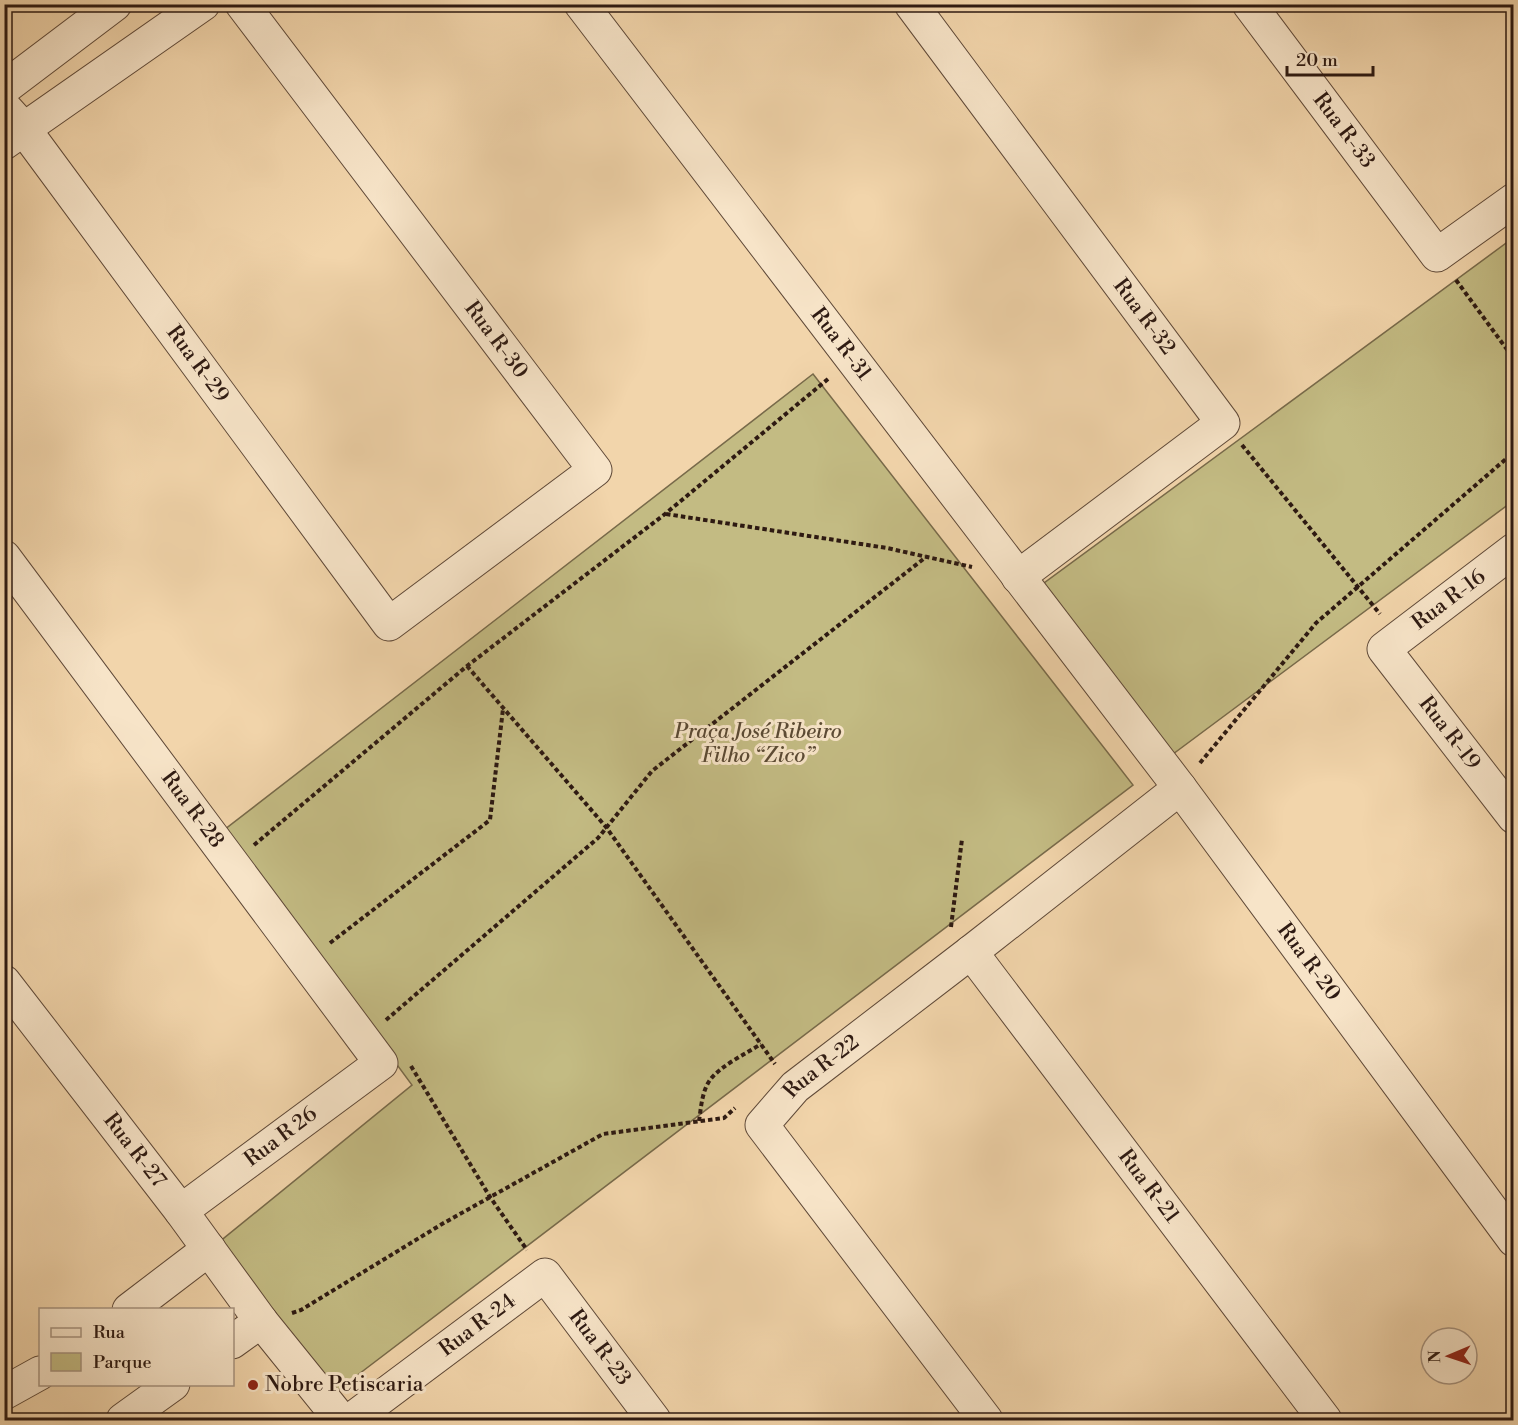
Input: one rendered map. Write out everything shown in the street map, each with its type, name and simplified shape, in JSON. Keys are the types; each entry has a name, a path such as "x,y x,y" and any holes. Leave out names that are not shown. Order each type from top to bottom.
{"street":[{"path":"4,88 115,4"},
{"path":"11,126 203,4"},
{"name":"Rua R-30","path":"242,4 594,470 389,624"},
{"name":"Rua R-31","path":"581,4 1101,684"},
{"name":"Rua R-32","path":"911,4 1223,423"},
{"name":"Rua R-33","path":"1249,4 1437,255"},
{"name":"Rua R-29","path":"11,126 389,624"},
{"path":"1437,255 1514,200"},
{"path":"1018,577 1223,423"},
{"name":"Rua R-16","path":"1392,643 1514,550"},
{"name":"Rua R-28","path":"4,557 372,1051"},
{"name":"Rua R-19","path":"1392,643 1514,817"},
{"name":"Rua R-20","path":"1101,684 1514,1240"},
{"name":"Rua R-22","path":"986,1420 762,1125 795,1088 967,938 1180,788"},
{"name":"Rua R-21","path":"967,938 1325,1420"},
{"name":"Rua R-27","path":"4,982 181,1211 261,1321"},
{"name":"Rua R 26","path":"181,1211 372,1051"},
{"path":"132,1308 208,1249"},
{"name":"Rua R-24","path":"351,1420 545,1275"},
{"name":"Rua R-23","path":"545,1275 654,1420"},
{"path":"234,1341 261,1321 340,1420"},
{"path":"4,1393 39,1374"},
{"path":"123,1420 170,1386"}],"path":[{"path":"1437,255 1514,359"},
{"path":"232,863 467,666 665,514 852,359"},
{"path":"1223,423 1358,587 1392,643"},
{"path":"1180,788 1316,623 1514,452"},
{"path":"665,514 887,548 972,567"},
{"path":"372,1051 491,932 598,838 652,771 926,557"},
{"path":"467,666 606,827 795,1088"},
{"path":"306,962 490,820 503,708"},
{"path":"943,934 951,927 962,839"},
{"path":"951,927 967,938"},
{"path":"699,1121 703,1098 710,1080 761,1044"},
{"path":"261,1321 301,1310 442,1224 603,1134 724,1118 740,1103"}],"green space":[{"path":"1513,238 1513,501 1169,757 1040,586"},
{"name":"Praça José Ribeiro Filho “Zico”","path":"813,374 1133,785 330,1396 218,1243 412,1085 224,830"}],"place":[{"name":"Nobre Petiscaria","path":"253,1385"}]}
